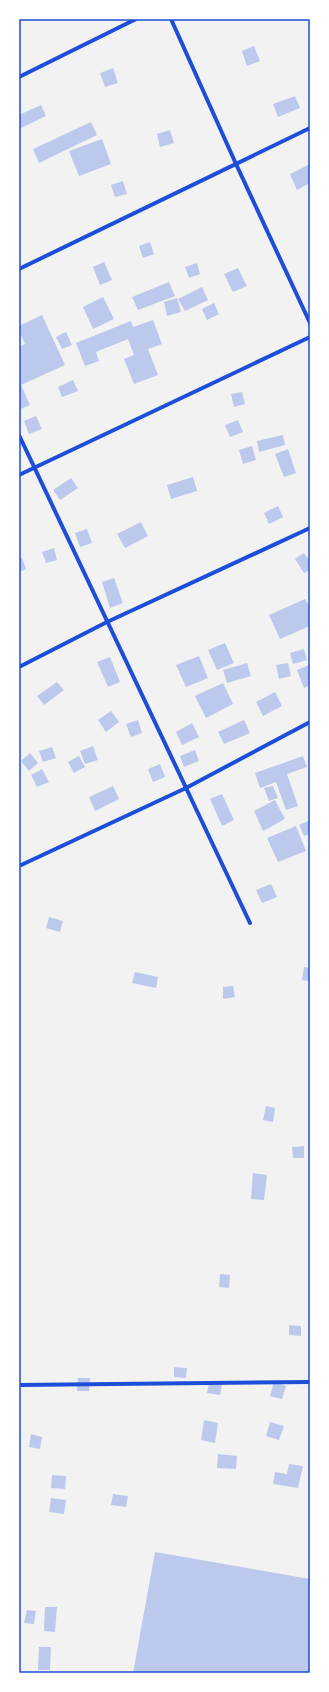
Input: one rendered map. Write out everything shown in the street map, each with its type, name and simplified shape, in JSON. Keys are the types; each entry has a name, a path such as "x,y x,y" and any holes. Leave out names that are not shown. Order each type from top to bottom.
{"street":[{"path":"19,77 136,19"},
{"path":"171,19 310,323"},
{"path":"19,269 310,128"},
{"path":"19,475 310,337"},
{"path":"19,434 250,924"},
{"path":"19,666 107,622 310,528"},
{"path":"19,866 186,788 310,722"},
{"path":"19,1385 310,1382"}],"building":[{"path":"254,46 260,61 247,66 242,51"},
{"path":"113,68 118,83 105,87 100,73"},
{"path":"295,96 300,108 278,117 273,104"},
{"path":"41,105 46,116 21,128 19,125 19,115"},
{"path":"91,122 97,135 39,163 33,149"},
{"path":"170,130 174,143 160,147 157,134"},
{"path":"102,139 111,164 79,176 69,151"},
{"path":"310,164 310,183 297,190 290,174"},
{"path":"123,181 127,194 115,197 111,185"},
{"path":"150,242 154,254 143,258 139,246"},
{"path":"104,262 112,280 100,285 93,267"},
{"path":"197,263 200,274 189,278 185,267"},
{"path":"238,268 247,286 233,292 224,274"},
{"path":"169,282 175,296 138,310 132,297"},
{"path":"202,287 208,300 185,311 178,299"},
{"path":"103,297 114,319 93,329 83,307"},
{"path":"177,298 181,312 167,316 164,302"},
{"path":"214,303 219,314 207,320 202,309"},
{"path":"42,315 65,365 21,385 30,405 19,410 19,347 25,344 19,331 19,326"},
{"path":"153,320 162,344 148,349 158,375 134,384 124,359 134,355 128,339 96,352 99,361 85,366 76,343 131,321 133,327"},
{"path":"66,332 72,345 62,349 56,337"},
{"path":"73,380 78,391 62,397 58,387"},
{"path":"242,392 245,404 234,407 231,394"},
{"path":"36,416 42,429 29,434 24,421"},
{"path":"238,420 243,432 230,437 225,425"},
{"path":"283,435 285,445 259,452 257,441"},
{"path":"252,446 256,460 243,464 239,450"},
{"path":"288,449 296,473 284,477 275,454"},
{"path":"193,477 197,491 171,499 167,485"},
{"path":"71,478 78,488 60,500 53,490"},
{"path":"278,506 283,517 269,524 264,513"},
{"path":"141,522 148,536 125,548 117,534"},
{"path":"87,529 92,543 80,547 75,533"},
{"path":"54,548 57,560 46,563 42,552"},
{"path":"304,553 310,561 310,570 304,573 295,559"},
{"path":"22,558 26,569 19,572 19,559"},
{"path":"114,578 123,603 110,608 102,582"},
{"path":"305,599 310,608 310,626 280,639 269,615"},
{"path":"225,643 234,663 217,670 208,650"},
{"path":"304,649 307,660 293,664 290,653"},
{"path":"199,656 208,678 186,687 176,665"},
{"path":"110,657 120,682 108,687 97,662"},
{"path":"247,663 251,676 227,683 223,670"},
{"path":"288,663 291,676 279,679 276,665"},
{"path":"309,665 310,685 304,688 297,670"},
{"path":"57,682 64,690 44,705 37,696"},
{"path":"223,683 233,704 206,718 195,696"},
{"path":"275,692 282,706 263,716 256,702"},
{"path":"111,711 119,722 106,732 98,720"},
{"path":"138,720 142,733 131,737 126,724"},
{"path":"244,720 250,733 224,744 218,732"},
{"path":"192,723 199,737 182,745 176,732"},
{"path":"93,746 98,760 85,764 80,751"},
{"path":"52,747 56,758 43,762 39,751"},
{"path":"195,750 199,761 184,767 180,756"},
{"path":"30,753 38,763 29,771 21,761"},
{"path":"79,756 85,767 74,773 68,762"},
{"path":"303,756 307,767 287,774 298,806 286,810 276,782 260,788 255,773"},
{"path":"160,764 165,777 153,782 148,769"},
{"path":"42,769 49,782 37,787 31,775"},
{"path":"113,786 119,799 95,811 89,797"},
{"path":"273,786 278,798 269,801 264,788"},
{"path":"222,794 234,820 222,826 210,799"},
{"path":"275,800 285,819 263,831 254,811"},
{"path":"310,820 310,834 304,836 299,825"},
{"path":"296,826 306,851 278,862 267,838"},
{"path":"271,884 277,897 262,903 256,890"},
{"path":"49,917 63,921 60,932 46,928"},
{"path":"304,967 310,968 310,981 302,980"},
{"path":"135,972 158,977 156,988 132,983"},
{"path":"233,986 235,997 223,999 223,987"},
{"path":"266,1106 275,1108 273,1122 263,1120"},
{"path":"304,1146 304,1158 293,1158 292,1147"},
{"path":"253,1173 267,1175 264,1200 251,1199"},
{"path":"220,1274 230,1275 229,1288 219,1287"},
{"path":"289,1325 301,1326 301,1336 289,1335"},
{"path":"174,1367 187,1368 186,1378 174,1377"},
{"path":"78,1378 90,1378 89,1391 77,1391"},
{"path":"274,1382 286,1386 282,1399 270,1396"},
{"path":"209,1383 222,1385 220,1395 207,1393"},
{"path":"204,1420 218,1423 215,1443 201,1440"},
{"path":"270,1422 284,1426 279,1440 266,1436"},
{"path":"31,1434 42,1437 40,1449 29,1447"},
{"path":"218,1454 237,1456 236,1469 217,1468"},
{"path":"289,1464 303,1466 298,1488 273,1484 275,1472 287,1474"},
{"path":"52,1475 66,1476 65,1489 51,1488"},
{"path":"113,1494 128,1496 126,1507 111,1505"},
{"path":"51,1498 66,1500 64,1514 49,1512"},
{"path":"155,1552 310,1579 309,1673 133,1673"},
{"path":"45,1607 57,1607 55,1632 44,1631"},
{"path":"27,1610 36,1611 34,1624 24,1623"},
{"path":"39,1647 51,1647 50,1670 38,1670"}]}
